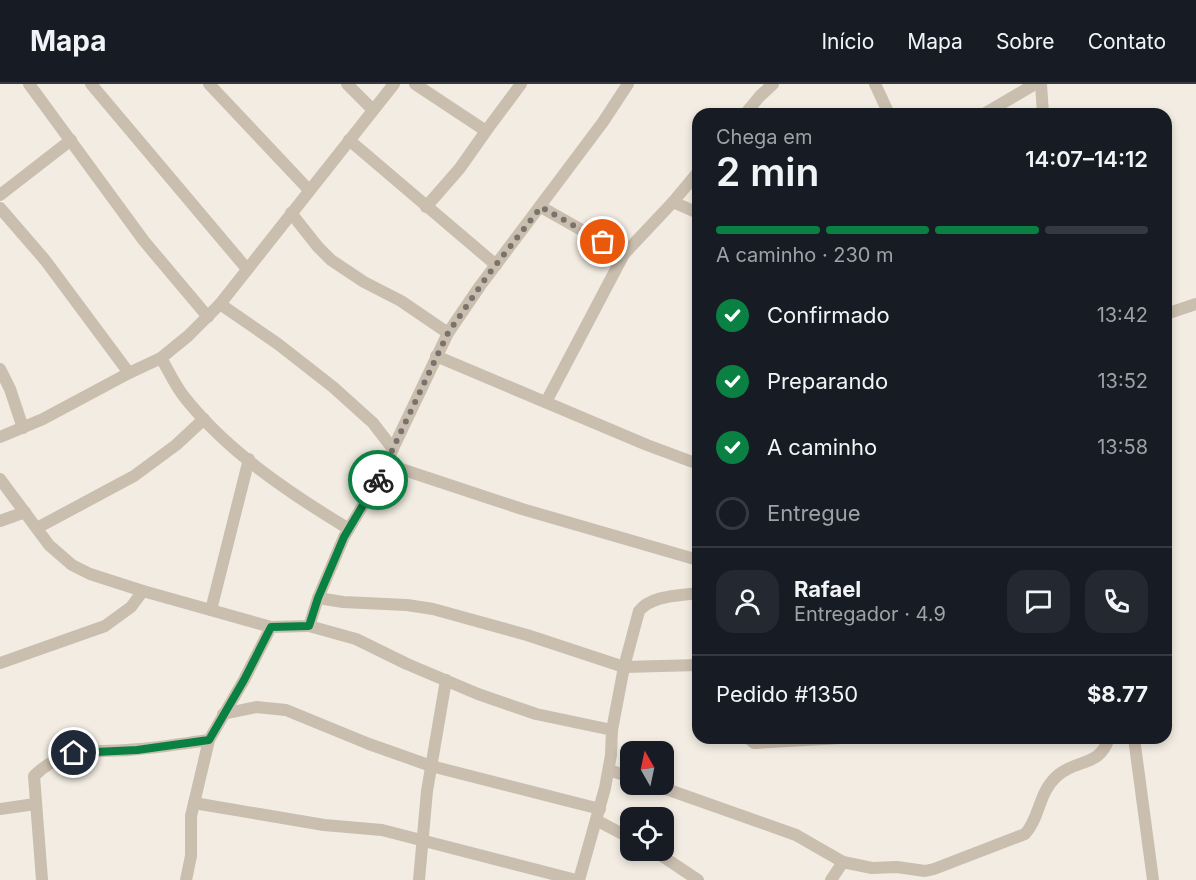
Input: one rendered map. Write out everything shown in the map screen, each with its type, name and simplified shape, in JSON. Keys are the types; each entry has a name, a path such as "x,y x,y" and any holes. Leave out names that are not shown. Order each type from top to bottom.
{"street":[{"path":"29,84 144,241 208,317"},
{"path":"91,84 247,268"},
{"path":"209,84 309,190"},
{"path":"347,84 373,110"},
{"path":"0,437 23,428 161,358 181,343 220,304 394,84"},
{"path":"416,84 486,131"},
{"path":"426,207 459,168 521,84"},
{"path":"309,626 318,598 349,529 386,464 448,333 603,122 628,84"},
{"path":"750,108 773,84"},
{"path":"875,84 886,108"},
{"path":"994,108 1035,84"},
{"path":"1041,84 1043,108"},
{"path":"0,195 71,140"},
{"path":"349,140 496,265"},
{"path":"546,402 624,254 692,179"},
{"path":"673,202 692,210"},
{"path":"541,207 624,254"},
{"path":"0,208 32,242 129,373"},
{"path":"291,213 331,260 364,282 401,301 448,333"},
{"path":"220,304 278,344 333,387 373,423 393,449"},
{"path":"1172,312 1196,304"},
{"path":"436,356 692,462"},
{"path":"161,358 181,393 204,419 249,459 300,499 349,529"},
{"path":"0,369 10,389 23,428"},
{"path":"37,528 134,476 176,445 204,419"},
{"path":"211,610 249,459"},
{"path":"386,464 522,509 692,558"},
{"path":"0,479 49,545 72,565 90,574 271,627 309,626 356,639 407,664 478,694 536,714 612,729"},
{"path":"0,521 25,512"},
{"path":"0,663 105,626 131,606 143,591"},
{"path":"194,803 324,825 382,830 577,880 598,815 609,770 612,729 624,667 639,611 643,606 663,598 692,594"},
{"path":"318,598 433,609 527,635 624,667 692,665"},
{"path":"186,880 191,856 191,816 209,740 244,680 271,627"},
{"path":"419,880 431,766 446,680"},
{"path":"223,714 256,706 286,710 369,744 431,766 598,815 620,831"},
{"path":"42,880 34,776 44,766 74,753 137,750 209,740"},
{"path":"674,792 796,835 843,862 872,868 897,867 925,871 1025,834 1032,826 1041,796 1057,776 1073,766 1090,762 1105,750 1106,744"},
{"path":"1135,744 1153,880"},
{"path":"609,770 620,774"},
{"path":"1,805 35,804"},
{"path":"670,861 698,880"},
{"path":"831,880 843,862"},
{"path":"872,868 883,880"}],"way so far":[{"path":"378,480 420,387 448,333 488,275 541,207 603,242"}],"route":[{"path":"74,753 137,750 209,740 244,680 271,627 309,626 318,598 344,537 378,480"}]}
